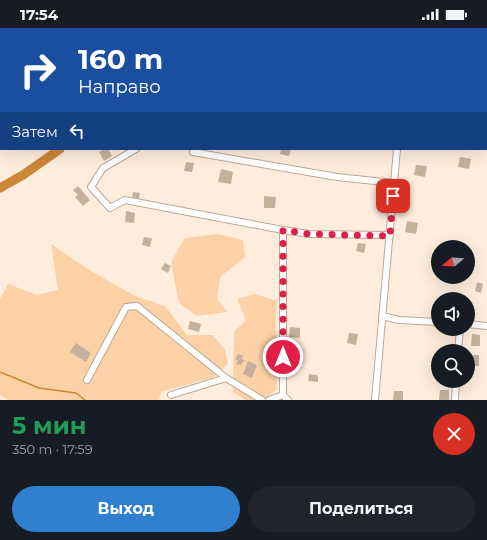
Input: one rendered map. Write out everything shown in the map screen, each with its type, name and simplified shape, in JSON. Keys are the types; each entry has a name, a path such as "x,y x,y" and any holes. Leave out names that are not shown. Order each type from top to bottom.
{"street":[{"path":"134,150 103,168 90,187 110,208 125,200 309,234 390,236"},
{"path":"375,400 397,150"},
{"path":"193,152 337,177 394,183"},
{"path":"283,230 283,395 288,400"},
{"path":"87,380 126,307 136,306 226,378 262,400"},
{"path":"382,316 399,320 431,322"},
{"path":"475,325 487,326"},
{"path":"171,395 226,378"},
{"path":"455,400 456,388"},
{"path":"270,400 283,395"}],"shaded area":[{"path":"218,234 243,240 245,257 220,277 217,299 227,312 197,316 179,303 171,262 185,238"},
{"path":"51,244 91,271 135,296 165,306 187,335 213,335 225,350 228,364 214,377 161,392 159,400 8,400 0,395 0,299 8,284 37,295 58,290"},
{"path":"255,294 277,301 277,389 263,400 245,400 233,392 234,332 246,320 237,299"}],"building":[{"path":"102,150 109,150 112,156 104,161 99,152"},
{"path":"281,150 291,150 289,156 280,154"},
{"path":"460,157 471,159 469,169 458,167"},
{"path":"186,162 194,163 192,172 184,171"},
{"path":"416,165 427,166 425,177 414,175"},
{"path":"221,169 233,172 231,184 218,182"},
{"path":"78,186 90,200 83,206 75,197 78,195 73,190"},
{"path":"133,192 140,193 139,199 132,198"},
{"path":"264,196 276,197 275,208 264,208"},
{"path":"126,211 135,213 134,223 125,222"},
{"path":"407,221 418,223 416,234 405,232"},
{"path":"144,237 152,238 150,247 142,245"},
{"path":"358,243 366,244 364,253 356,251"},
{"path":"165,263 171,266 168,273 161,269"},
{"path":"477,282 483,284 481,293 475,291"},
{"path":"190,321 201,324 199,332 188,329"},
{"path":"290,327 300,328 300,338 289,337"},
{"path":"349,333 358,334 356,345 347,343"},
{"path":"475,334 480,335 480,346 471,344 472,336 475,336"},
{"path":"76,343 91,353 86,362 70,352"},
{"path":"238,354 243,356 242,359 244,360 241,365 236,364 238,361 235,359"},
{"path":"475,355 479,355 479,366 475,366"},
{"path":"248,361 257,365 252,378 243,374"},
{"path":"309,374 317,375 318,382 308,381"},
{"path":"440,390 449,390 449,400 439,400"},
{"path":"394,391 403,391 403,400 393,400"}],"waterway":[{"path":"0,188 23,175 59,150"},
{"path":"0,372 39,388 76,393 85,400"}],"route":[{"path":"283,357 283,230 309,234 390,236 393,196"}]}
